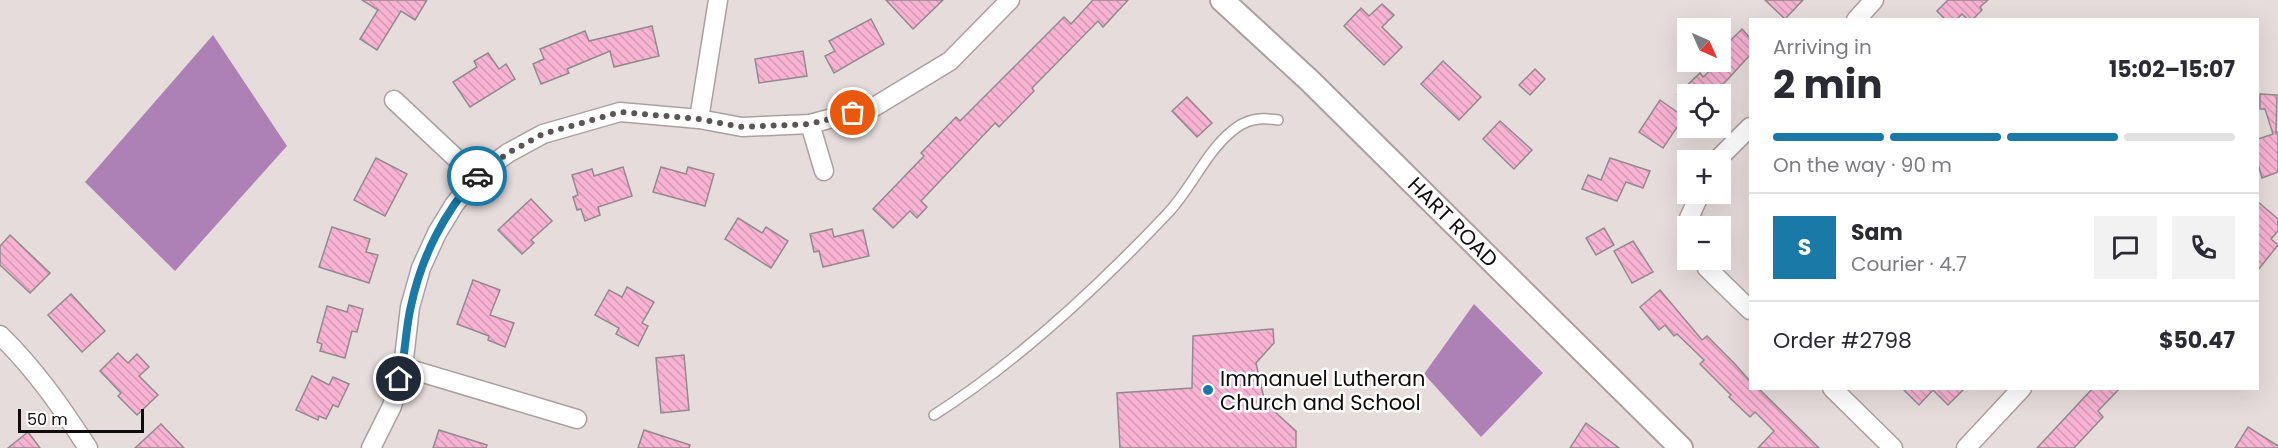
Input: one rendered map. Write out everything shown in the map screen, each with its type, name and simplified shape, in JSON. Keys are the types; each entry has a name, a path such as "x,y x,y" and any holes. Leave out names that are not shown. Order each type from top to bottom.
{"street":[{"path":"699,119 718,0"},
{"path":"370,448 392,406 403,367 410,307 421,268 448,214 476,177 508,153 543,134 620,112 699,119 742,127 810,124 874,107 950,61 1010,0"},
{"name":"HART ROAD","path":"1222,0 1319,89 1679,448"},
{"path":"1858,18 1874,0"},
{"path":"394,100 476,177"},
{"path":"810,124 824,171"},
{"path":"1727,150 1749,128"},
{"path":"1709,270 1749,309"},
{"path":"2,340 56,400 88,448"},
{"path":"403,367 577,419"},
{"path":"1834,390 1893,448"},
{"path":"1966,448 2020,390"}],"lane":[{"path":"934,415 973,390 1070,310 1168,213 1231,132 1248,121 1261,117 1278,120"}],"shaded area":[{"path":"213,35 287,146 175,271 85,182"},
{"path":"1474,304 1543,373 1481,437 1424,374"}],"building":[{"path":"362,0 427,0 415,20 401,11 377,50 360,39 378,10"},
{"path":"886,0 943,0 913,29"},
{"path":"1093,0 1128,0 1103,27 1098,21 1032,88 1034,91 999,127 995,123 921,201 927,207 917,218 910,211 893,228 873,209 924,156 921,153 956,117 960,121 1064,17 1071,24"},
{"path":"1765,0 1803,0 1786,18"},
{"path":"1948,0 1988,0 1980,7 1982,10 1974,18 1966,18 1962,14 1958,18 1944,18 1937,11"},
{"path":"1382,4 1394,15 1382,27 1402,47 1384,65 1344,26 1361,8 1369,16"},
{"path":"871,19 884,44 834,73 825,56 835,51 829,41"},
{"path":"652,26 659,56 614,67 610,51 567,69 569,73 541,84 533,64 544,59 540,49 585,31 589,41"},
{"path":"1742,29 1749,37 1749,56 1723,84 1688,84 1700,73 1703,77 1709,72 1731,72 1731,40"},
{"path":"803,51 807,76 759,83 755,59"},
{"path":"488,53 499,69 506,64 515,79 470,107 453,82 477,67 474,61"},
{"path":"1443,61 1481,97 1459,120 1421,84"},
{"path":"1535,69 1545,79 1530,95 1519,85"},
{"path":"2260,94 2277,95 2278,172 2262,178 2259,168 2259,139 2273,134 2265,109 2260,109"},
{"path":"1187,97 1212,123 1197,137 1172,111"},
{"path":"1660,100 1677,112 1677,127 1663,148 1639,132"},
{"path":"1500,121 1532,150 1514,169 1483,139"},
{"path":"376,158 407,174 385,216 354,200"},
{"path":"1610,158 1650,171 1643,188 1626,182 1617,201 1582,189 1588,175 1601,180"},
{"path":"623,167 632,196 598,207 600,215 585,221 581,209 577,210 573,197 578,195 572,175 592,169 594,176"},
{"path":"661,167 686,174 688,167 714,174 705,206 653,192"},
{"path":"531,199 552,221 531,240 534,243 522,254 498,230"},
{"path":"2259,203 2278,219 2278,231 2271,239 2278,245 2259,269"},
{"path":"738,218 762,233 766,227 788,241 771,268 725,239"},
{"path":"332,227 370,239 366,252 378,255 369,283 319,267"},
{"path":"1604,228 1614,245 1596,255 1586,238"},
{"path":"832,229 834,237 863,230 869,256 823,267 819,251 814,252 810,234"},
{"path":"10,235 50,273 30,293 0,265 0,246"},
{"path":"1633,241 1653,272 1632,283 1614,251"},
{"path":"473,280 500,290 490,315 514,323 505,347 488,340 489,336 457,324"},
{"path":"627,287 654,302 642,323 648,326 638,346 616,334 619,328 595,315 609,290 622,297"},
{"path":"1660,290 1702,340 1707,336 1734,363 1749,380 1749,390 1760,390 1819,448 1758,448 1774,431 1755,412 1750,417 1700,364 1704,360 1677,334 1674,336 1665,325 1659,330 1640,307"},
{"path":"71,294 105,331 82,352 48,315"},
{"path":"349,305 363,309 357,332 352,331 345,358 320,351 322,344 317,342 327,306 347,312"},
{"name":"Immanuel Lutheran Church and School","path":"1273,329 1274,343 1256,363 1265,403 1296,431 1296,448 1120,448 1117,393 1192,388 1193,336"},
{"path":"118,353 128,363 137,354 149,367 139,376 158,395 137,415 118,396 121,393 100,371"},
{"path":"684,355 689,410 661,413 656,358"},
{"path":"312,376 329,385 333,377 349,384 338,407 333,405 326,419 319,416 318,420 296,410"},
{"path":"1904,390 1933,390 1919,405"},
{"path":"1933,390 1963,390 1948,405"},
{"path":"2091,390 2118,390 2098,411 2103,417 2074,448 2037,448"},
{"path":"1586,423 1619,448 1570,448"},
{"path":"161,424 184,448 135,448"},
{"path":"2248,427 2278,446 2278,448 2235,448"},
{"path":"439,430 487,445 486,448 433,448"},
{"path":"644,430 690,445 689,448 638,448"},
{"path":"28,432 40,448 8,448"}],"way so far":[{"path":"477,176 508,153 543,134 620,112 699,119 742,127 810,124 853,113"}],"place":[{"name":"Immanuel Lutheran Church and School","path":"1208,390"}],"route":[{"path":"399,379 403,367 410,307 421,268 437,233 454,205 477,176"}]}
